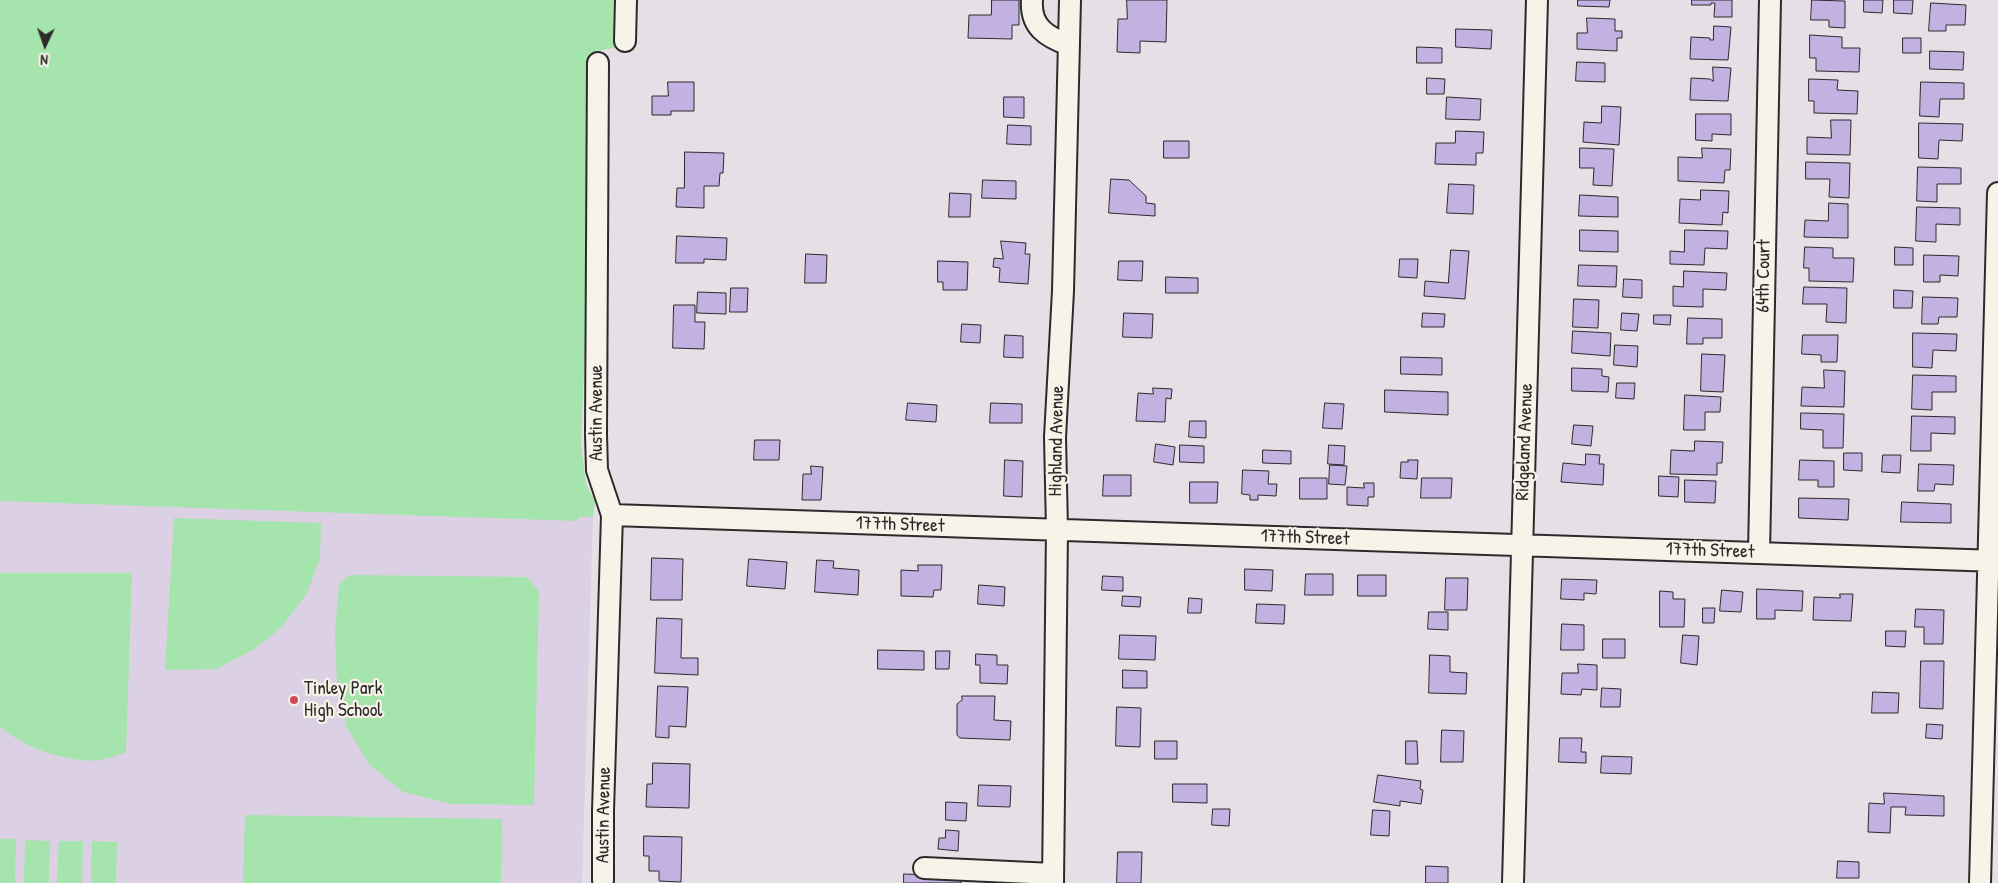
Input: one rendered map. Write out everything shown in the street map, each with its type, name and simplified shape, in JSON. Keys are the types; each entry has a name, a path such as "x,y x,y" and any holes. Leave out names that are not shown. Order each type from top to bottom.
{"street":[{"path":"625,42 626,0"},
{"path":"1032,0 1035,22 1042,32 1053,40 1069,45"},
{"name":"Highland Avenue","path":"1053,879 1057,530 1055,437 1063,291 1070,0"},
{"name":"Ridgeland Avenue","path":"1513,883 1537,0"},
{"name":"64th Court","path":"1759,553 1770,0"},
{"name":"Austin Avenue","path":"598,63 596,452 597,470 612,516 603,811 603,880"},
{"path":"1980,883 1994,561 1998,193"},
{"name":"177th Street","path":"612,516 1994,561"},
{"path":"924,868 1053,879"}],"shaded area":[{"name":"Tinley Park High School","path":"0,501 593,517 582,883 0,883"}],"green space":[{"path":"0,0 620,0 619,47 597,51 581,445 586,484 595,501 593,517 578,517 578,521 0,501"},
{"path":"174,518 321,523 320,558 307,593 282,627 253,650 216,669 165,670"},
{"path":"0,573 132,573 126,752 100,760 88,761 61,757 20,741 0,726"},
{"path":"349,575 527,577 539,591 534,805 451,804 403,792 369,764 346,726 337,683 335,634 339,584"},
{"path":"245,815 502,819 501,883 243,883"},
{"path":"0,839 16,839 15,883 0,883"},
{"path":"25,840 50,841 49,883 24,883"},
{"path":"59,841 83,841 82,883 57,883"},
{"path":"92,841 117,842 116,883 91,883"}],"building":[{"path":"992,0 1019,0 1019,25 1012,25 1012,39 968,38 969,15 991,15"},
{"path":"1127,0 1167,0 1166,42 1140,41 1140,53 1117,52 1118,19 1127,19"},
{"path":"1578,0 1610,0 1609,7 1578,6"},
{"path":"1692,0 1732,0 1732,17 1714,17 1715,3 1711,3 1711,5 1692,5"},
{"path":"1812,0 1845,1 1845,28 1829,27 1829,20 1811,20"},
{"path":"1864,0 1883,0 1882,13 1864,12"},
{"path":"1894,0 1913,0 1912,14 1894,13"},
{"path":"1931,3 1966,5 1965,25 1946,25 1946,31 1929,31"},
{"path":"1587,18 1615,19 1615,31 1622,31 1622,38 1617,38 1617,51 1577,49 1577,33 1587,33"},
{"path":"1714,26 1731,27 1728,60 1690,59 1691,37 1710,38 1710,40 1713,40"},
{"path":"1456,29 1492,30 1491,49 1456,47"},
{"path":"1810,35 1842,37 1842,48 1860,48 1859,72 1816,71 1816,58 1810,58"},
{"path":"1903,38 1921,38 1921,53 1903,53"},
{"path":"1417,47 1442,48 1442,63 1417,63"},
{"path":"1930,51 1964,52 1963,70 1930,69"},
{"path":"1577,62 1605,63 1605,82 1576,81"},
{"path":"1713,67 1731,68 1728,101 1690,100 1691,78 1710,79 1713,81"},
{"path":"1427,78 1445,79 1444,94 1427,94"},
{"path":"1809,79 1838,80 1837,90 1858,91 1857,114 1814,113 1814,101 1809,101"},
{"path":"668,82 694,82 694,111 671,111 671,115 652,115 652,96 668,96"},
{"path":"1921,82 1964,83 1964,99 1940,99 1939,117 1920,116"},
{"path":"1004,97 1024,97 1024,118 1004,117"},
{"path":"1447,97 1481,99 1480,120 1446,119"},
{"path":"1602,106 1621,107 1619,145 1583,142 1584,122 1601,123"},
{"path":"1696,114 1731,114 1731,135 1712,134 1712,141 1696,140"},
{"path":"1831,120 1851,120 1850,155 1807,154 1807,137 1831,138"},
{"path":"1919,123 1963,124 1962,141 1939,140 1938,159 1919,158"},
{"path":"1008,125 1031,126 1031,145 1007,144"},
{"path":"1456,131 1484,132 1483,153 1476,153 1476,165 1435,164 1436,143 1455,143"},
{"path":"1164,141 1189,141 1189,158 1164,158"},
{"path":"1580,148 1614,149 1612,186 1593,185 1594,168 1580,168"},
{"path":"1702,148 1731,149 1730,170 1725,170 1724,183 1678,181 1678,157 1702,158"},
{"path":"685,152 724,153 723,173 720,173 719,186 704,186 704,208 676,207 677,188 684,188"},
{"path":"1806,162 1850,163 1849,198 1829,197 1830,179 1806,179"},
{"path":"1918,167 1961,168 1961,184 1937,184 1937,202 1917,201"},
{"path":"1111,179 1129,180 1146,196 1146,203 1155,204 1155,216 1109,213"},
{"path":"983,180 1016,181 1016,199 982,198"},
{"path":"1449,184 1474,185 1473,214 1447,213"},
{"path":"1701,190 1729,191 1728,213 1723,212 1722,225 1679,223 1680,199 1700,200"},
{"path":"950,193 971,194 970,217 949,217"},
{"path":"1580,195 1618,197 1618,217 1579,216"},
{"path":"1829,203 1848,204 1848,238 1804,237 1805,220 1828,221"},
{"path":"1917,207 1960,208 1960,225 1936,224 1936,242 1916,241"},
{"path":"1580,230 1618,231 1618,252 1580,251"},
{"path":"1685,230 1728,231 1727,249 1705,248 1704,265 1670,264 1670,251 1684,252"},
{"path":"677,236 727,238 726,260 704,259 704,263 676,263"},
{"path":"1001,241 1026,243 1025,254 1030,254 1028,284 999,282 1000,268 993,267 994,258 1003,259"},
{"path":"1805,247 1833,248 1833,258 1854,258 1853,282 1809,281 1809,268 1804,268"},
{"path":"1895,247 1913,248 1913,265 1895,265"},
{"path":"1451,250 1469,251 1465,299 1424,296 1425,281 1448,283"},
{"path":"806,254 827,255 826,283 805,283"},
{"path":"1924,255 1959,256 1958,276 1940,275 1940,282 1924,282"},
{"path":"1400,259 1418,259 1417,278 1399,277"},
{"path":"938,261 968,262 967,290 943,290 943,282 938,282"},
{"path":"1119,261 1143,261 1142,281 1118,280"},
{"path":"1579,265 1617,266 1616,287 1578,286"},
{"path":"1684,271 1727,273 1726,290 1703,289 1703,307 1673,306 1673,286 1683,287"},
{"path":"1166,277 1198,278 1198,293 1166,293"},
{"path":"1624,279 1642,280 1642,298 1623,297"},
{"path":"1804,287 1847,288 1846,323 1826,322 1827,304 1803,304"},
{"path":"731,288 748,288 747,312 730,312"},
{"path":"1894,290 1913,291 1912,308 1894,308"},
{"path":"698,292 726,293 726,314 697,313"},
{"path":"1923,297 1958,298 1957,317 1939,317 1938,324 1922,324"},
{"path":"1574,299 1599,300 1598,328 1573,327"},
{"path":"674,305 695,305 695,322 705,322 704,349 673,348"},
{"path":"1124,313 1153,314 1152,338 1123,337"},
{"path":"1423,313 1445,314 1444,327 1422,327"},
{"path":"1622,313 1639,314 1637,331 1621,330"},
{"path":"1654,315 1671,315 1670,325 1654,324"},
{"path":"1688,318 1722,319 1722,338 1703,338 1703,344 1687,344"},
{"path":"962,324 981,325 980,343 961,342"},
{"path":"1573,331 1611,333 1610,356 1572,353"},
{"path":"1913,333 1957,334 1956,351 1933,350 1932,368 1913,367"},
{"path":"1005,335 1023,336 1023,358 1004,357"},
{"path":"1803,335 1838,335 1837,362 1821,362 1821,355 1802,354"},
{"path":"1615,345 1638,346 1637,367 1614,365"},
{"path":"1702,354 1725,355 1723,392 1701,391"},
{"path":"1401,357 1442,358 1442,375 1401,374"},
{"path":"1572,368 1602,369 1602,376 1609,377 1608,392 1572,391"},
{"path":"1824,370 1845,371 1844,407 1801,406 1802,387 1824,388"},
{"path":"1913,375 1956,376 1956,392 1932,392 1932,410 1912,409"},
{"path":"1617,383 1635,383 1634,399 1616,398"},
{"path":"1153,388 1172,389 1171,399 1166,398 1165,422 1136,421 1138,393 1153,394"},
{"path":"1385,390 1448,392 1448,415 1385,412"},
{"path":"1685,395 1721,397 1720,412 1705,412 1705,430 1684,430"},
{"path":"908,403 937,405 936,422 906,420"},
{"path":"991,403 1022,404 1022,423 990,423"},
{"path":"1325,403 1344,404 1342,429 1323,428"},
{"path":"1801,413 1844,414 1843,448 1823,448 1823,430 1801,429"},
{"path":"1912,416 1955,417 1955,434 1931,433 1931,451 1911,451"},
{"path":"1190,421 1206,421 1206,438 1189,437"},
{"path":"1574,425 1593,426 1591,446 1572,444"},
{"path":"755,440 780,440 779,460 754,460"},
{"path":"1695,441 1723,442 1722,463 1717,463 1717,475 1670,474 1671,450 1694,451"},
{"path":"1156,444 1175,447 1173,465 1154,462"},
{"path":"1180,445 1204,446 1204,463 1180,462"},
{"path":"1329,445 1345,446 1344,465 1328,464"},
{"path":"1263,450 1291,451 1291,464 1263,463"},
{"path":"1844,453 1862,453 1862,471 1844,470"},
{"path":"1586,454 1600,455 1599,464 1604,464 1603,485 1561,482 1563,463 1585,465"},
{"path":"1883,455 1901,455 1900,473 1882,472"},
{"path":"1005,460 1023,461 1022,497 1004,496"},
{"path":"1408,460 1418,460 1417,479 1400,478 1401,462 1408,462"},
{"path":"1800,460 1834,461 1834,487 1818,487 1818,480 1799,480"},
{"path":"1919,464 1954,465 1953,485 1935,484 1934,491 1918,491"},
{"path":"1330,465 1347,466 1345,485 1329,484"},
{"path":"811,466 823,467 821,500 802,500 803,474 811,474"},
{"path":"1243,470 1269,471 1268,484 1277,484 1276,496 1258,495 1258,500 1250,500 1250,495 1242,494"},
{"path":"1104,475 1131,475 1131,496 1103,496"},
{"path":"1659,476 1679,477 1678,497 1659,496"},
{"path":"1300,478 1327,478 1327,499 1300,499"},
{"path":"1422,478 1452,478 1451,498 1421,498"},
{"path":"1685,480 1716,481 1715,503 1685,502"},
{"path":"1190,482 1218,482 1217,503 1190,503"},
{"path":"1364,483 1374,483 1374,497 1368,497 1368,506 1347,505 1347,487 1364,488"},
{"path":"1799,498 1849,499 1848,520 1799,518"},
{"path":"1902,502 1951,504 1951,523 1901,522"},
{"path":"652,558 683,559 682,600 651,600"},
{"path":"749,559 787,562 785,589 747,586"},
{"path":"817,560 834,561 833,568 859,570 858,595 815,592"},
{"path":"918,565 942,565 941,590 934,590 933,597 901,596 901,570 918,571"},
{"path":"1245,569 1273,570 1272,591 1245,590"},
{"path":"1306,574 1333,574 1333,595 1305,595"},
{"path":"1358,575 1386,575 1386,596 1358,596"},
{"path":"1103,576 1123,577 1123,591 1102,590"},
{"path":"1446,578 1468,578 1467,610 1445,610"},
{"path":"1562,579 1597,580 1596,594 1584,593 1584,600 1561,599"},
{"path":"979,585 1005,587 1004,606 978,604"},
{"path":"1757,589 1803,591 1802,611 1775,610 1775,619 1757,619"},
{"path":"1722,590 1743,592 1741,612 1720,611"},
{"path":"1660,591 1673,592 1673,599 1685,599 1684,627 1660,627"},
{"path":"1840,594 1853,594 1851,621 1813,620 1814,597 1840,598"},
{"path":"1123,596 1141,597 1140,607 1122,606"},
{"path":"1189,598 1202,599 1201,613 1188,613"},
{"path":"1257,604 1285,605 1284,624 1256,623"},
{"path":"1703,608 1715,608 1714,623 1703,623"},
{"path":"1916,609 1944,610 1943,644 1924,644 1924,627 1915,627"},
{"path":"1429,612 1448,612 1448,630 1428,629"},
{"path":"657,618 682,619 681,658 698,658 698,675 655,673"},
{"path":"1562,624 1584,625 1584,650 1561,650"},
{"path":"1886,631 1906,631 1905,647 1886,646"},
{"path":"1120,635 1156,636 1155,660 1119,659"},
{"path":"1683,635 1699,636 1697,665 1681,663"},
{"path":"1603,639 1625,639 1625,658 1603,658"},
{"path":"878,650 924,651 924,670 878,669"},
{"path":"936,651 950,651 949,669 936,669"},
{"path":"976,654 997,655 997,665 1008,665 1007,684 980,683 980,665 976,665"},
{"path":"1430,655 1450,656 1450,672 1467,673 1466,694 1429,693"},
{"path":"1921,661 1944,661 1943,709 1920,708"},
{"path":"1578,664 1597,665 1597,690 1582,689 1581,695 1561,694 1562,673 1578,673"},
{"path":"1123,670 1147,671 1147,688 1123,688"},
{"path":"658,686 688,687 686,727 669,726 669,738 656,737"},
{"path":"1602,688 1621,689 1620,707 1601,707"},
{"path":"1873,692 1899,693 1898,713 1872,713"},
{"path":"962,696 995,696 994,720 1011,721 1010,740 960,738 957,735 957,704 962,700"},
{"path":"1117,707 1141,708 1140,747 1116,746"},
{"path":"1927,724 1943,725 1942,739 1926,738"},
{"path":"1442,730 1464,731 1463,762 1441,762"},
{"path":"1560,738 1582,738 1581,752 1586,752 1586,763 1559,762"},
{"path":"1155,741 1177,741 1177,759 1155,759"},
{"path":"1406,741 1417,741 1418,764 1406,764"},
{"path":"1602,756 1632,757 1631,774 1601,773"},
{"path":"653,763 690,764 689,808 646,807 647,784 652,784"},
{"path":"1378,775 1421,781 1420,789 1423,790 1421,804 1400,801 1400,806 1374,802"},
{"path":"1173,784 1207,784 1207,803 1173,802"},
{"path":"979,785 1011,786 1010,807 978,806"},
{"path":"1884,793 1944,796 1944,816 1905,815 1906,807 1891,807 1890,833 1868,832 1869,803 1884,804"},
{"path":"946,802 967,803 966,821 946,820"},
{"path":"1213,809 1230,809 1229,826 1212,825"},
{"path":"1373,810 1390,811 1389,836 1371,835"},
{"path":"946,830 959,831 958,851 938,849 939,838 945,838"},
{"path":"644,836 682,837 681,882 659,881 659,871 649,871 649,856 644,856"},
{"path":"1118,852 1142,852 1141,883 1117,883"},
{"path":"1838,861 1859,862 1859,878 1837,878"},
{"path":"1426,866 1448,867 1448,883 1426,883"},
{"path":"904,874 961,876 961,883 904,883"}],"place":[{"name":"Tinley Park High School","path":"294,700"}]}
